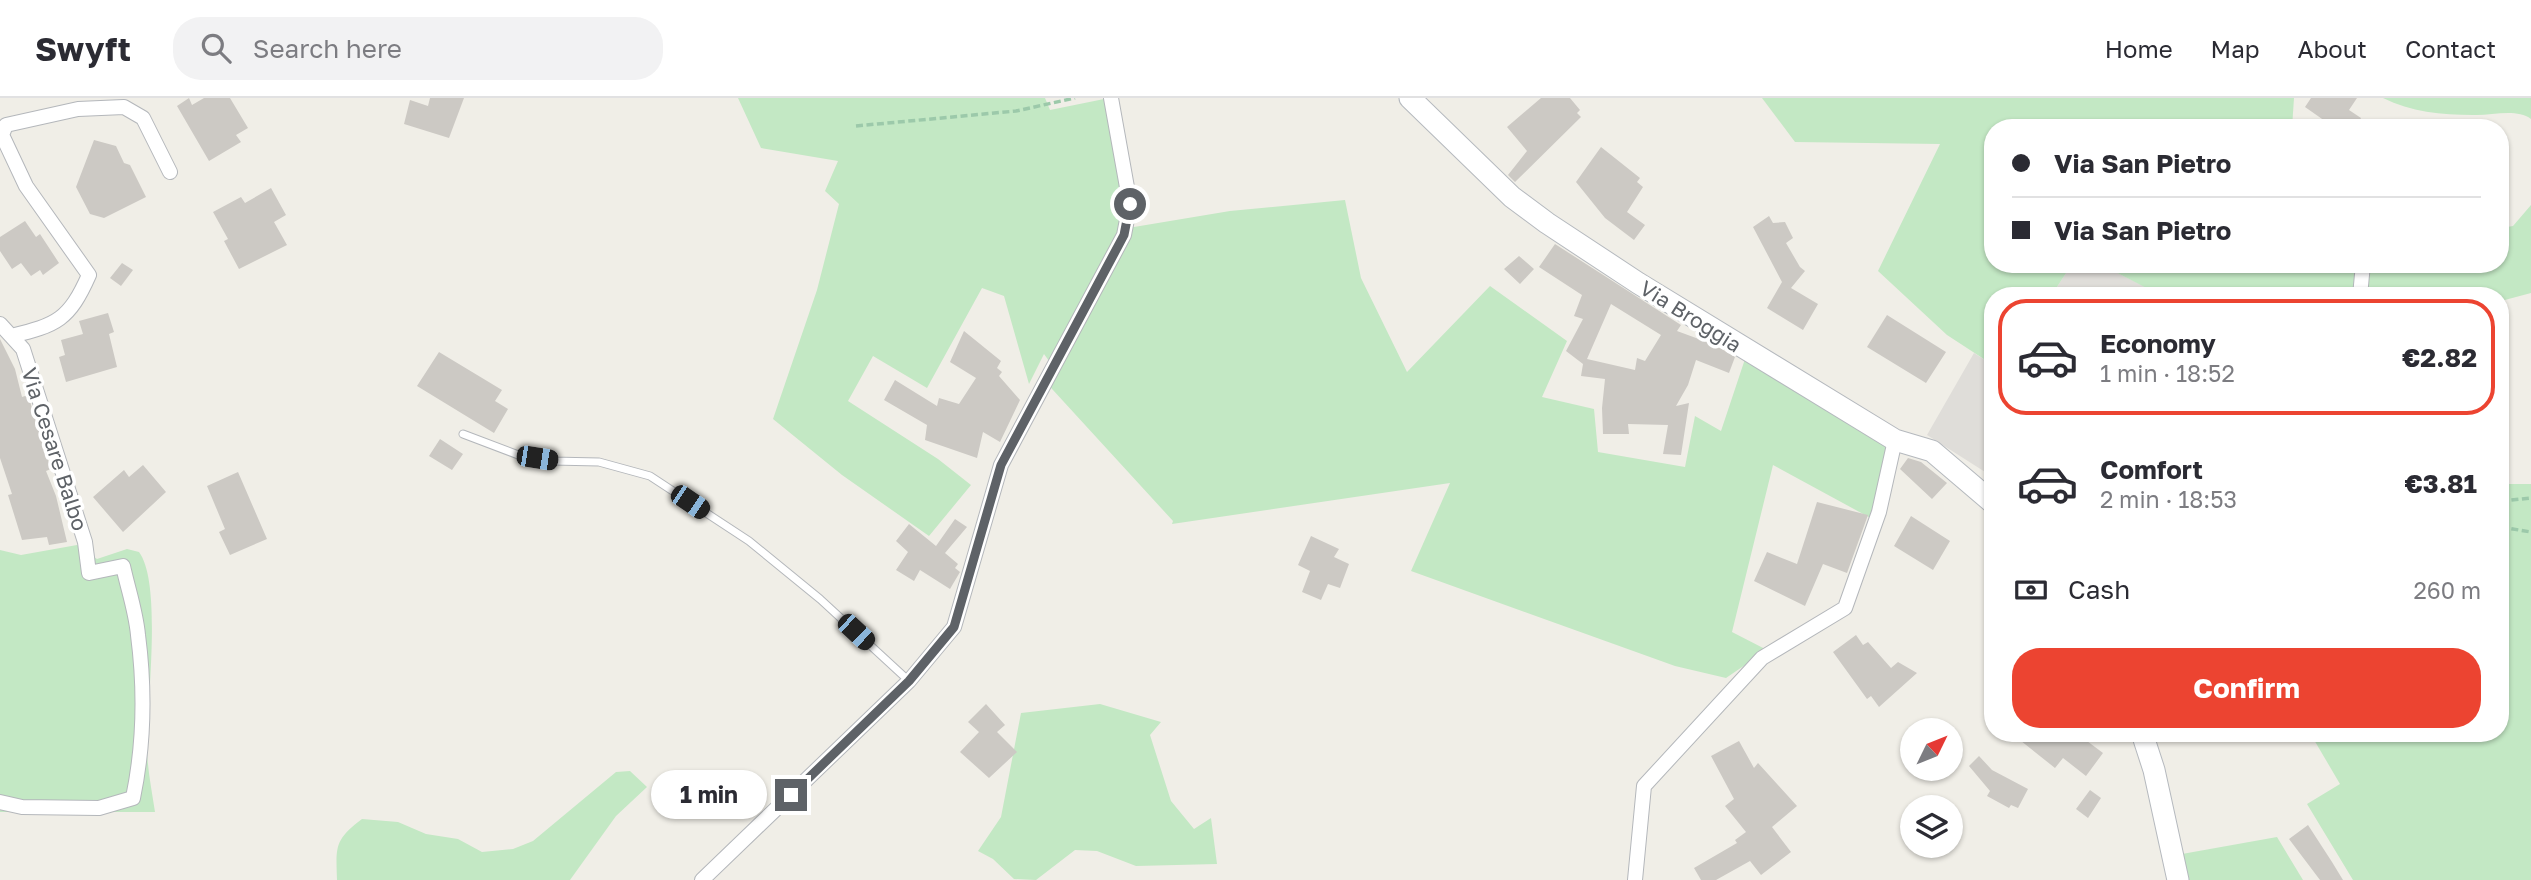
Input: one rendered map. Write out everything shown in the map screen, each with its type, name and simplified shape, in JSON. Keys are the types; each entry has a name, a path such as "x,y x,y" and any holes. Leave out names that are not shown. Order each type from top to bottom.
{"street":[{"path":"702,880 909,681 954,627 1001,465 1124,235 1130,204 1111,98"},
{"name":"Via Broggia","path":"1410,98 1513,197 1547,223 1638,283 1895,440 1932,452 1984,495"},
{"path":"11,336 51,326 78,300 89,275 26,186 2,135 6,125 78,109 124,107 143,118 170,172"},
{"name":"Via Cesare Balbo","path":"0,324 23,349 85,542 89,573 123,566 138,634 142,724 140,765 133,798 99,808 22,807 0,802"},
{"path":"1635,880 1644,786 1762,658 1845,608 1879,512 1895,440"},
{"path":"2145,742 2154,769 2178,880"}],"lane":[{"path":"463,434 522,456 552,461 599,462 650,476 749,541 820,599 909,681"}],"path":[{"path":"856,126 1016,111 1074,98"},
{"path":"2509,500 2531,498"},
{"path":"2509,529 2531,533"}],"shaded area":[{"path":"2066,273 2118,273 2145,287 2057,287"},
{"path":"1974,353 1984,359 1984,471 1927,435"}],"green space":[{"path":"738,98 1045,98 1050,110 1109,98 1121,187 1118,216 1134,227 1230,211 1345,200 1361,278 1407,372 1490,286 1567,341 1542,397 1594,409 1598,452 1685,467 1695,416 1721,431 1747,353 1899,441 1876,521 1773,465 1732,632 1767,650 1726,678 1675,666 1411,571 1450,483 1172,524 1173,521 1042,378 1049,361 1044,354 1029,384 1004,296 982,288 927,388 873,356 848,401 938,459 971,485 929,536 842,475 773,419 817,290 839,204 825,191 838,161 761,148"},
{"path":"1762,98 2294,98 2293,119 1984,119 1984,273 2066,273 2057,287 1984,287 1984,359 1947,335 1878,271 1940,144 1795,142"},
{"path":"2383,98 2531,98 2531,119 2511,113 2461,115 2426,112"},
{"path":"2531,205 2531,293 2509,299 2509,287 2145,287 2117,273 2509,273 2509,227 2513,226"},
{"path":"2509,484 2531,484 2531,880 2353,880 2307,804 2340,784 2315,742 2509,742"},
{"path":"77,545 97,559 127,549 139,552 146,568 152,618 147,752 155,812 0,812 0,550 21,555"},
{"path":"1100,704 1161,722 1150,735 1171,801 1194,829 1211,818 1217,864 1136,866 1097,851 1075,850 1036,880 1014,879 993,859 978,851 1001,817 1021,713"},
{"path":"630,771 647,787 616,816 570,880 337,880 339,845 346,833 362,819 398,822 426,834 458,839 482,852 513,849 533,841 616,772"},
{"path":"2277,837 2303,880 2187,880 2182,854"}],"building":[{"path":"189,98 192,105 204,98 230,98 248,128 236,135 241,142 209,161 177,106"},
{"path":"430,98 464,98 449,138 404,124 410,100 428,106"},
{"path":"1541,98 1570,98 1580,110 1577,113 1581,117 1515,182 1508,175 1527,151 1507,127"},
{"path":"2311,98 2357,98 2349,110 2361,118 2322,119 2305,107"},
{"path":"94,140 116,146 124,163 130,165 146,197 104,218 90,214 76,187"},
{"path":"1601,147 1640,178 1637,182 1643,187 1627,212 1645,225 1634,240 1605,218 1576,182"},
{"path":"271,188 286,215 274,222 287,245 239,269 224,241 228,239 213,212 241,197 245,203"},
{"path":"1769,216 1773,223 1785,222 1793,238 1786,243 1805,271 1791,288 1818,304 1803,330 1767,308 1782,282 1753,227"},
{"path":"25,221 36,237 40,234 59,263 43,275 40,270 31,276 21,263 12,269 0,251 0,237"},
{"path":"1555,244 1681,325 1677,331 1715,345 1735,357 1729,373 1696,360 1688,385 1676,406 1689,403 1681,455 1663,454 1668,425 1628,424 1629,434 1603,434 1605,379 1581,376 1583,364 1566,351 1583,319 1574,316 1582,295 1539,267","holes":["1611,304 1661,335 1645,361 1637,358 1635,370 1587,359"]},
{"path":"1519,256 1534,269 1520,284 1504,269"},
{"path":"122,263 133,270 121,286 110,278"},
{"path":"108,313 114,332 109,334 117,367 66,382 59,357 65,355 61,340 83,334 79,321"},
{"path":"1887,315 1946,352 1926,383 1867,347"},
{"path":"964,331 1001,361 997,368 1002,372 999,376 1020,400 1000,442 983,432 977,458 925,440 927,425 884,400 895,380 937,406 939,398 959,404 976,378 950,362"},
{"path":"0,339 15,369 22,397 28,395 51,469 46,471 56,496 67,542 49,545 47,537 22,540 8,495 12,494 0,458"},
{"path":"439,352 502,390 495,401 508,409 494,433 417,386"},
{"path":"440,439 463,454 452,470 429,456"},
{"path":"1908,458 1921,462 1947,483 1932,499 1900,469"},
{"path":"143,465 166,492 123,532 93,497 124,470 129,477"},
{"path":"238,472 267,539 230,555 219,532 225,529 207,486"},
{"path":"1817,502 1868,515 1847,573 1823,564 1805,606 1754,581 1767,552 1797,564"},
{"path":"1911,516 1950,541 1933,570 1894,546"},
{"path":"955,519 967,527 945,553 958,564 955,568 960,572 950,589 920,570 914,581 896,570 908,552 896,541 909,524 936,546"},
{"path":"1311,536 1339,549 1334,557 1349,564 1340,588 1328,584 1321,600 1302,592 1310,571 1298,565"},
{"path":"1856,635 1863,645 1868,642 1891,668 1898,662 1917,673 1879,707 1871,696 1867,699 1833,652"},
{"path":"986,704 1005,725 997,732 1017,752 989,778 960,752 979,732 968,722"},
{"path":"1739,741 1754,768 1758,763 1797,806 1772,827 1791,852 1761,875 1750,861 1716,880 1701,880 1694,868 1737,843 1735,840 1746,832 1725,806 1734,799 1711,756"},
{"path":"2022,742 2088,742 2103,753 2086,776 2063,758 2055,768"},
{"path":"1979,756 1992,770 2028,789 2018,808 2011,805 2009,808 1987,796 1990,791 1969,766"},
{"path":"2090,790 2101,798 2088,818 2076,809"},
{"path":"2308,825 2343,880 2320,880 2289,839"}],"route":[{"path":"791,795 909,681 954,627 1001,465 1124,235 1130,204"}]}
